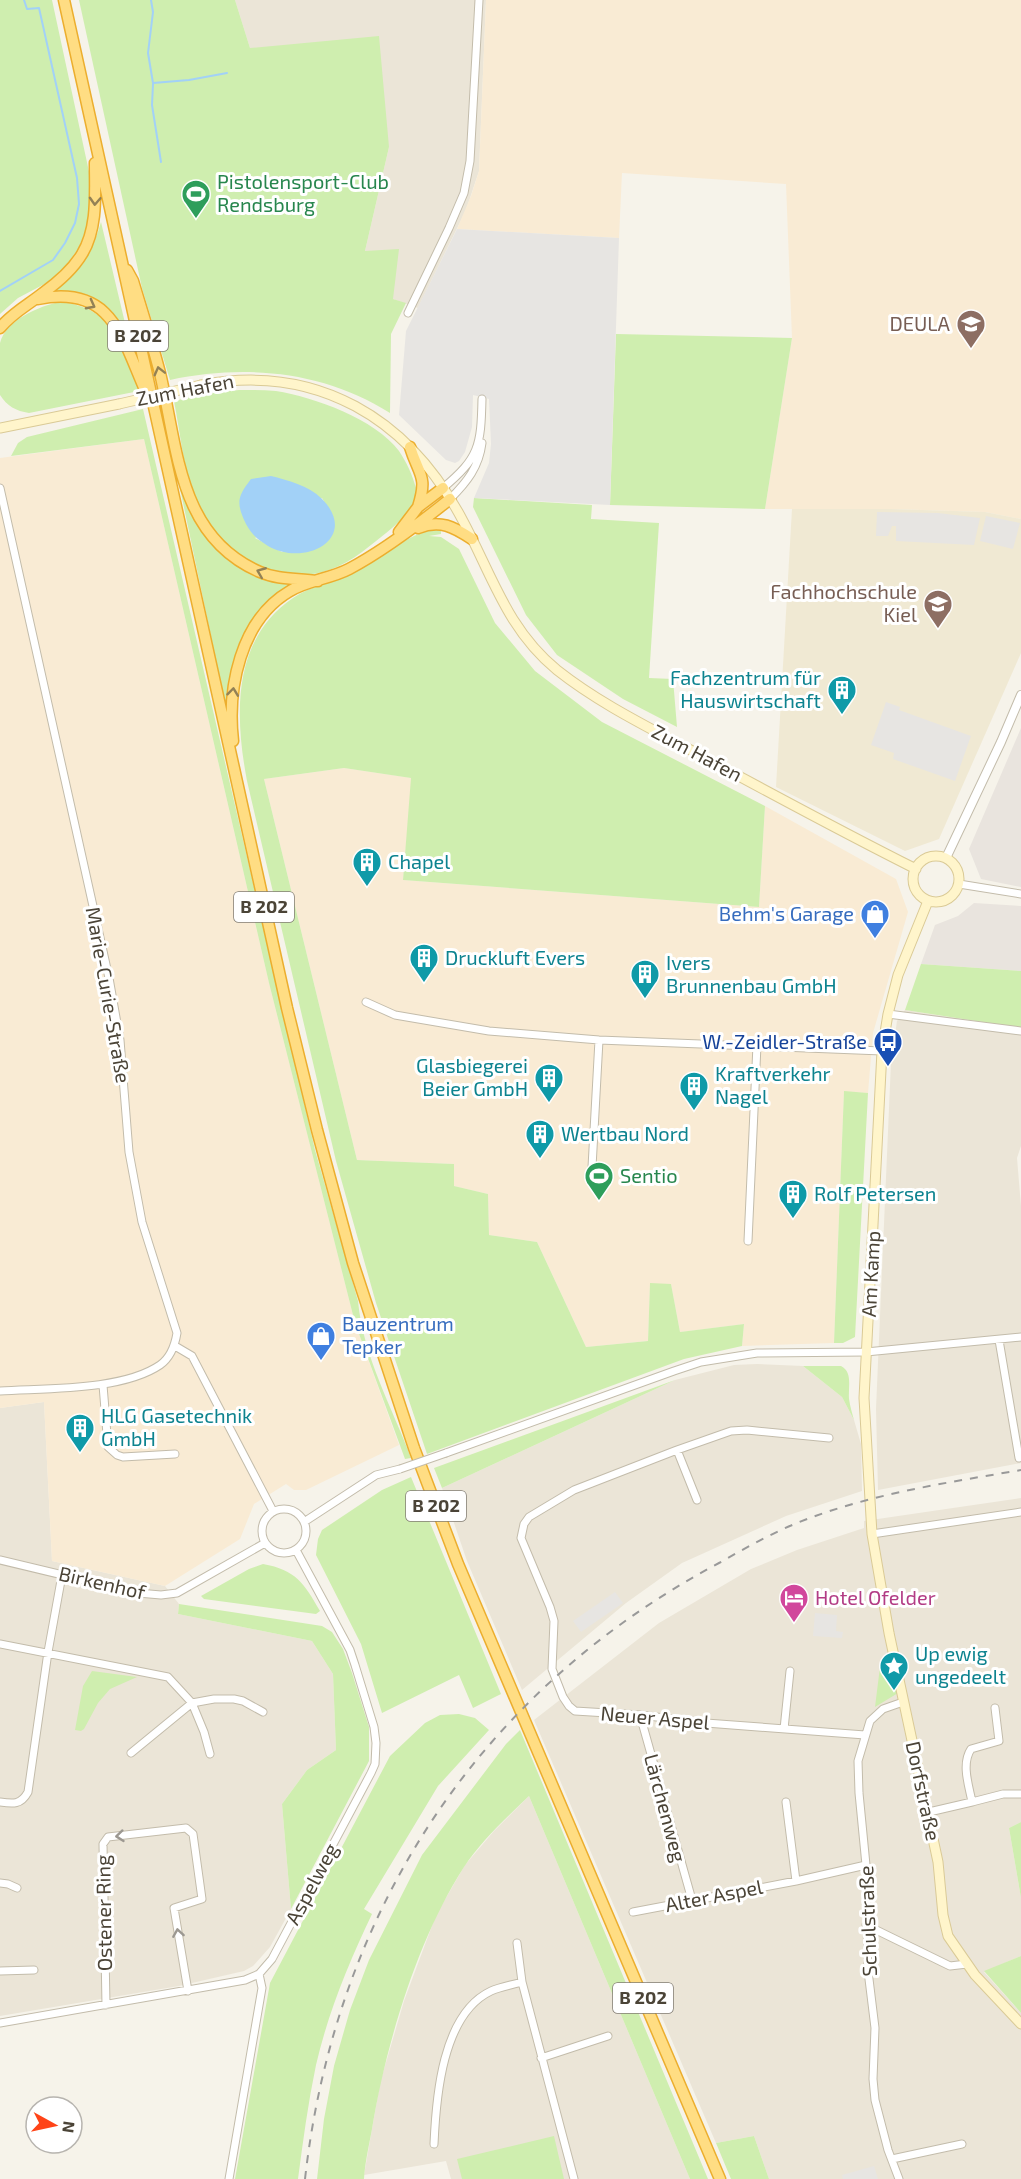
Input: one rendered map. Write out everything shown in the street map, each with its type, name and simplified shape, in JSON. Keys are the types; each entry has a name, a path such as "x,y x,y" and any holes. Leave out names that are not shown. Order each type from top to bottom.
{"highway":[{"name":"B 202","path":"64,0 238,792 316,1130 353,1263 410,1437 458,1564 720,2179"},
{"path":"0,328 8,318 55,284 82,254 92,225 95,204 95,142"},
{"path":"120,258 133,281 160,373 186,490 198,517 223,549 246,565 273,576 318,580"},
{"path":"35,300 57,295 71,297 94,305 105,313 122,333 156,414"},
{"path":"410,447 423,478 418,507"},
{"path":"393,540 418,507 443,488"},
{"path":"238,792 232,733 235,678 244,649 261,618 278,599 301,585 348,570 450,499"},
{"path":"409,529 429,523 438,523 455,528 472,539"}],"main road":[{"name":"Zum Hafen","path":"0,428 225,380 257,379 294,383 343,400 376,419 410,447 443,488 472,539 503,605 520,631 546,660 585,691 858,841 916,869"},
{"path":"934,856 946,858 958,871 959,884 950,898 943,901 928,901 916,890 914,876 916,869 925,859 934,856"},
{"name":"Am Kamp","path":"872,1534 865,1408 866,1352 882,1051 898,975 928,901"},
{"name":"Dorfstraße","path":"872,1534 903,1702 938,1862 943,1915 948,1935 967,1964 1021,2024"}],"street":[{"path":"408,313 464,193 470,161 479,0"},
{"path":"450,499 474,471 481,452 482,399"},
{"path":"443,488 468,466 476,453 482,426"},
{"name":"Marie-Curie-Straße","path":"0,488 109,978 120,1040 129,1152 142,1222 174,1317 177,1333 175,1346"},
{"path":"946,858 1002,742 1021,695"},
{"path":"959,884 1021,894"},
{"path":"366,1002 395,1015 489,1030 599,1040 882,1051"},
{"path":"888,1014 1021,1031"},
{"path":"599,1040 592,1167 601,1185"},
{"path":"748,1241 757,1045"},
{"path":"304,1522 376,1475 446,1454 701,1362 757,1353 866,1352 1021,1337"},
{"path":"999,1340 1019,1458"},
{"path":"0,1392 103,1385 140,1376 161,1364 175,1346 192,1356 273,1511"},
{"path":"103,1385 108,1447 123,1457 175,1454"},
{"path":"697,1500 677,1450 731,1431 747,1430 829,1438"},
{"name":"Neuer Aspel","path":"677,1450 574,1490 542,1508 524,1524 521,1538 554,1621 552,1669 568,1706 575,1711 865,1735"},
{"path":"286,1509 293,1511 304,1522 306,1534 296,1550 278,1552 265,1543 261,1528 267,1516 273,1511 286,1509"},
{"path":"872,1534 1021,1512"},
{"name":"Birkenhof","path":"0,1560 138,1593 169,1595 186,1588 265,1543"},
{"name":"Aspelweg","path":"259,1974 273,1959 371,1773 376,1754 374,1727 350,1650 296,1550"},
{"path":"0,1802 14,1804 20,1802 28,1792 48,1652 62,1575"},
{"path":"0,1644 168,1677 192,1703 210,1754"},
{"path":"784,1729 790,1671"},
{"path":"130,1753 192,1703 214,1699 234,1699 243,1701 263,1712"},
{"name":"Schulstraße","path":"899,2179 875,2100 873,2079 875,2028 866,1925 866,1865 858,1761 870,1721 883,1709 903,1702"},
{"path":"972,1802 967,1755 971,1749 999,1741 995,1708"},
{"name":"Lärchenweg","path":"640,1715 692,1900"},
{"path":"928,1812 1003,1794 1021,1794"},
{"path":"786,1802 796,1881"},
{"name":"Ostener Ring","path":"106,2005 103,1844 108,1837 186,1828 193,1834 201,1899 174,1908 188,1990"},
{"name":"Alter Aspel","path":"633,1912 796,1881 866,1865"},
{"path":"0,1883 17,1888"},
{"path":"866,1925 950,1966 967,1964"},
{"path":"517,1943 522,1982 574,2179"},
{"path":"0,1971 34,1970"},
{"path":"0,2023 245,1980 259,1974 262,1988 230,2179"},
{"path":"434,2144 436,2105 444,2057 465,2012 489,1992 522,1982"},
{"path":"541,2058 608,2036"},
{"path":"892,2159 962,2144"}],"shaded area":[{"path":"235,0 486,0 479,171 466,210 418,308 393,299 365,251 389,147 250,48"},
{"path":"486,0 1021,0 1021,519 985,512 765,509 792,338 786,184 622,173 619,238 457,229 479,171"},
{"path":"457,229 619,238 610,505 474,498 489,463 491,444 489,399 473,395 472,427 465,452 455,463 446,460 399,415 406,331"},
{"path":"144,439 269,983 355,1323 399,1445 306,1490 294,1490 286,1484 254,1504 240,1539 165,1586 52,1561 44,1402 0,1408 0,458"},
{"path":"792,509 985,512 1021,519 1021,653 939,839 905,851 776,787"},
{"path":"877,512 938,513 980,518 974,545 896,541 896,526 892,526 888,536 876,536"},
{"path":"986,516 1020,523 1013,549 980,541"},
{"path":"886,702 900,707 899,710 971,736 955,781 893,759 894,753 871,745"},
{"path":"1021,728 1021,887 981,879 969,849"},
{"path":"344,768 412,778 403,880 759,907 765,806 896,879 908,912 873,1033 868,1093 844,1092 834,1343 742,1346 744,1324 680,1332 671,1284 650,1284 648,1341 586,1347 537,1242 489,1235 488,1194 454,1186 454,1164 357,1160 264,779"},
{"path":"974,903 1021,906 1021,971 921,964 935,925 958,916"},
{"path":"905,1010 1021,1028 1021,1146 1017,1158 1021,1206 1021,1463 878,1490 876,1409 891,1062 897,1021"},
{"path":"734,1365 803,1366 842,1397 854,1420 861,1444 862,1491 786,1516 682,1563 626,1603 522,1690 467,1561 442,1488 675,1380"},
{"path":"44,1402 52,1561 165,1586 179,1604 178,1614 312,1641 333,1674 336,1750 307,1770 282,1804 291,1909 270,1947 253,1966 244,1971 179,1986 0,2016 0,1408"},
{"path":"1021,1498 1021,1822 1009,1828 1021,1898 1021,1956 984,1972 1021,2013 1021,2179 769,2179 754,2136 716,2143 534,1720 659,1623 751,1569 797,1550 864,1528 864,1521"},
{"path":"615,1592 623,1603 581,1632 573,1621"},
{"path":"815,1613 837,1615 836,1631 843,1632 842,1638 813,1636"},
{"path":"529,1796 690,2179 451,2179 446,2161 364,2175 380,2083 404,2001 436,1915 465,1865 494,1831"},
{"path":"874,2166 878,2179 843,2179 842,2175"}],"green space":[{"path":"0,0 52,0 91,181 89,223 78,249 52,280 18,298 0,314"},
{"path":"79,0 235,0 250,48 379,36 389,147 365,251 399,249 393,299 406,303 391,334 390,413 338,388 283,375 227,372 170,380 142,288"},
{"path":"101,222 125,323 123,324 102,303 90,298 54,291 84,261"},
{"path":"60,302 78,305 105,320 122,344 139,391 29,413 16,409 6,402 0,395 0,343 3,335 24,315"},
{"path":"616,334 792,338 765,509 610,505"},
{"path":"239,390 276,391 308,398 343,411 375,429 399,451 416,488 420,489 416,499 411,508 388,532 337,567 312,574 288,574 264,568 243,557 223,540 207,520 190,484 174,401 204,394","holes":["322,498 334,519 282,552 255,538"]},
{"path":"143,409 315,1150 358,1301 366,1342 379,1381 411,1458 405,1459 355,1323 269,983 144,439 11,456 18,443 27,437"},
{"path":"178,479 196,518 206,535 219,550 249,573 290,585 258,616 228,702 225,703"},
{"path":"474,498 592,505 591,519 659,523 649,678 673,679 677,727 623,699 557,655 526,615 473,507"},
{"path":"441,529 441,534 429,536 441,537 459,549 495,623 535,671 602,722 765,806 759,907 403,880 411,778 344,768 264,779 357,1160 454,1164 454,1186 488,1194 489,1235 537,1242 586,1347 648,1341 650,1283 671,1284 680,1332 744,1324 742,1346 684,1359 427,1454 376,1303 336,1161 247,781 240,731 240,706 242,681 248,657 258,635 273,615 300,594 348,575 405,541"},
{"path":"921,964 1021,971 1021,1028 905,1010"},
{"path":"844,1091 868,1093 855,1337 843,1343 834,1343"},
{"path":"803,1366 841,1366 845,1369 849,1376 849,1399 854,1420 842,1397"},
{"path":"675,1380 442,1488 434,1468"},
{"path":"411,1477 501,1694 473,1708 459,1675 382,1713 361,1644 316,1555 322,1530 382,1490"},
{"path":"263,1564 284,1570 298,1579 320,1611 316,1614 204,1599 201,1596 249,1569"},
{"path":"179,1604 322,1626 332,1632 343,1649 352,1673 369,1727 369,1761 291,1909 282,1804 307,1770 336,1750 333,1674 312,1641 178,1614"},
{"path":"880,1667 894,1671 898,1693 875,1707"},
{"path":"92,1671 137,1677 110,1689 98,1703 84,1729 75,1730 83,1686"},
{"path":"459,1714 475,1718 489,1730 438,1786 364,1909 372,1914 340,1988 316,2065 298,2179 235,2179 270,1983 390,1756 425,1723 440,1715"},
{"path":"520,1730 708,2179 690,2179 529,1796 494,1830 471,1857 447,1896 432,1927 395,2028 378,2096 364,2179 317,2179 324,2119 334,2066 350,2010 369,1960 422,1855 506,1744"},
{"path":"1021,1822 1021,1898 1009,1828"},
{"path":"1021,1956 1021,2013 984,1971"},
{"path":"554,2136 564,2179 462,2179 457,2159"},
{"path":"754,2136 769,2179 731,2179 716,2143"}],"water":[{"path":"271,476 304,487 316,494 332,512 335,525 332,536 324,545 312,551 283,552 264,544 255,537 241,511 239,505 241,496 251,479"}],"waterway":[{"path":"0,291 53,260 75,223 79,204 77,178 39,8 27,9 24,0"},
{"path":"151,0 153,12 148,53 153,83 189,80 227,73"},
{"path":"153,84 152,105 161,162"}],"railway":[{"path":"305,2179 322,2081 349,1988 386,1900 434,1818 491,1743 558,1675 634,1615 719,1563 787,1527 824,1513 879,1497 1021,1470"}],"place":[{"name":"Pistolensport-Club Rendsburg","path":"196,220"},
{"name":"DEULA","path":"971,350"},
{"name":"Fachhochschule Kiel","path":"938,630"},
{"name":"Fachzentrum für Hauswirtschaft","path":"842,716"},
{"name":"Chapel","path":"367,888"},
{"name":"Behm's Garage","path":"875,940"},
{"name":"Druckluft Evers","path":"424,984"},
{"name":"Ivers Brunnenbau GmbH","path":"645,1000"},
{"name":"W.-Zeidler-Straße","path":"888,1068"},
{"name":"Glasbiegerei Beier GmbH","path":"549,1104"},
{"name":"Kraftverkehr Nagel","path":"694,1112"},
{"name":"Wertbau Nord","path":"540,1160"},
{"name":"Sentio","path":"599,1202"},
{"name":"Rolf Petersen","path":"793,1220"},
{"name":"Bauzentrum Tepker","path":"321,1362"},
{"name":"HLG Gasetechnik GmbH","path":"80,1454"},
{"name":"Hotel Ofelder","path":"794,1624"},
{"name":"Up ewig ungedeelt","path":"894,1692"}]}
